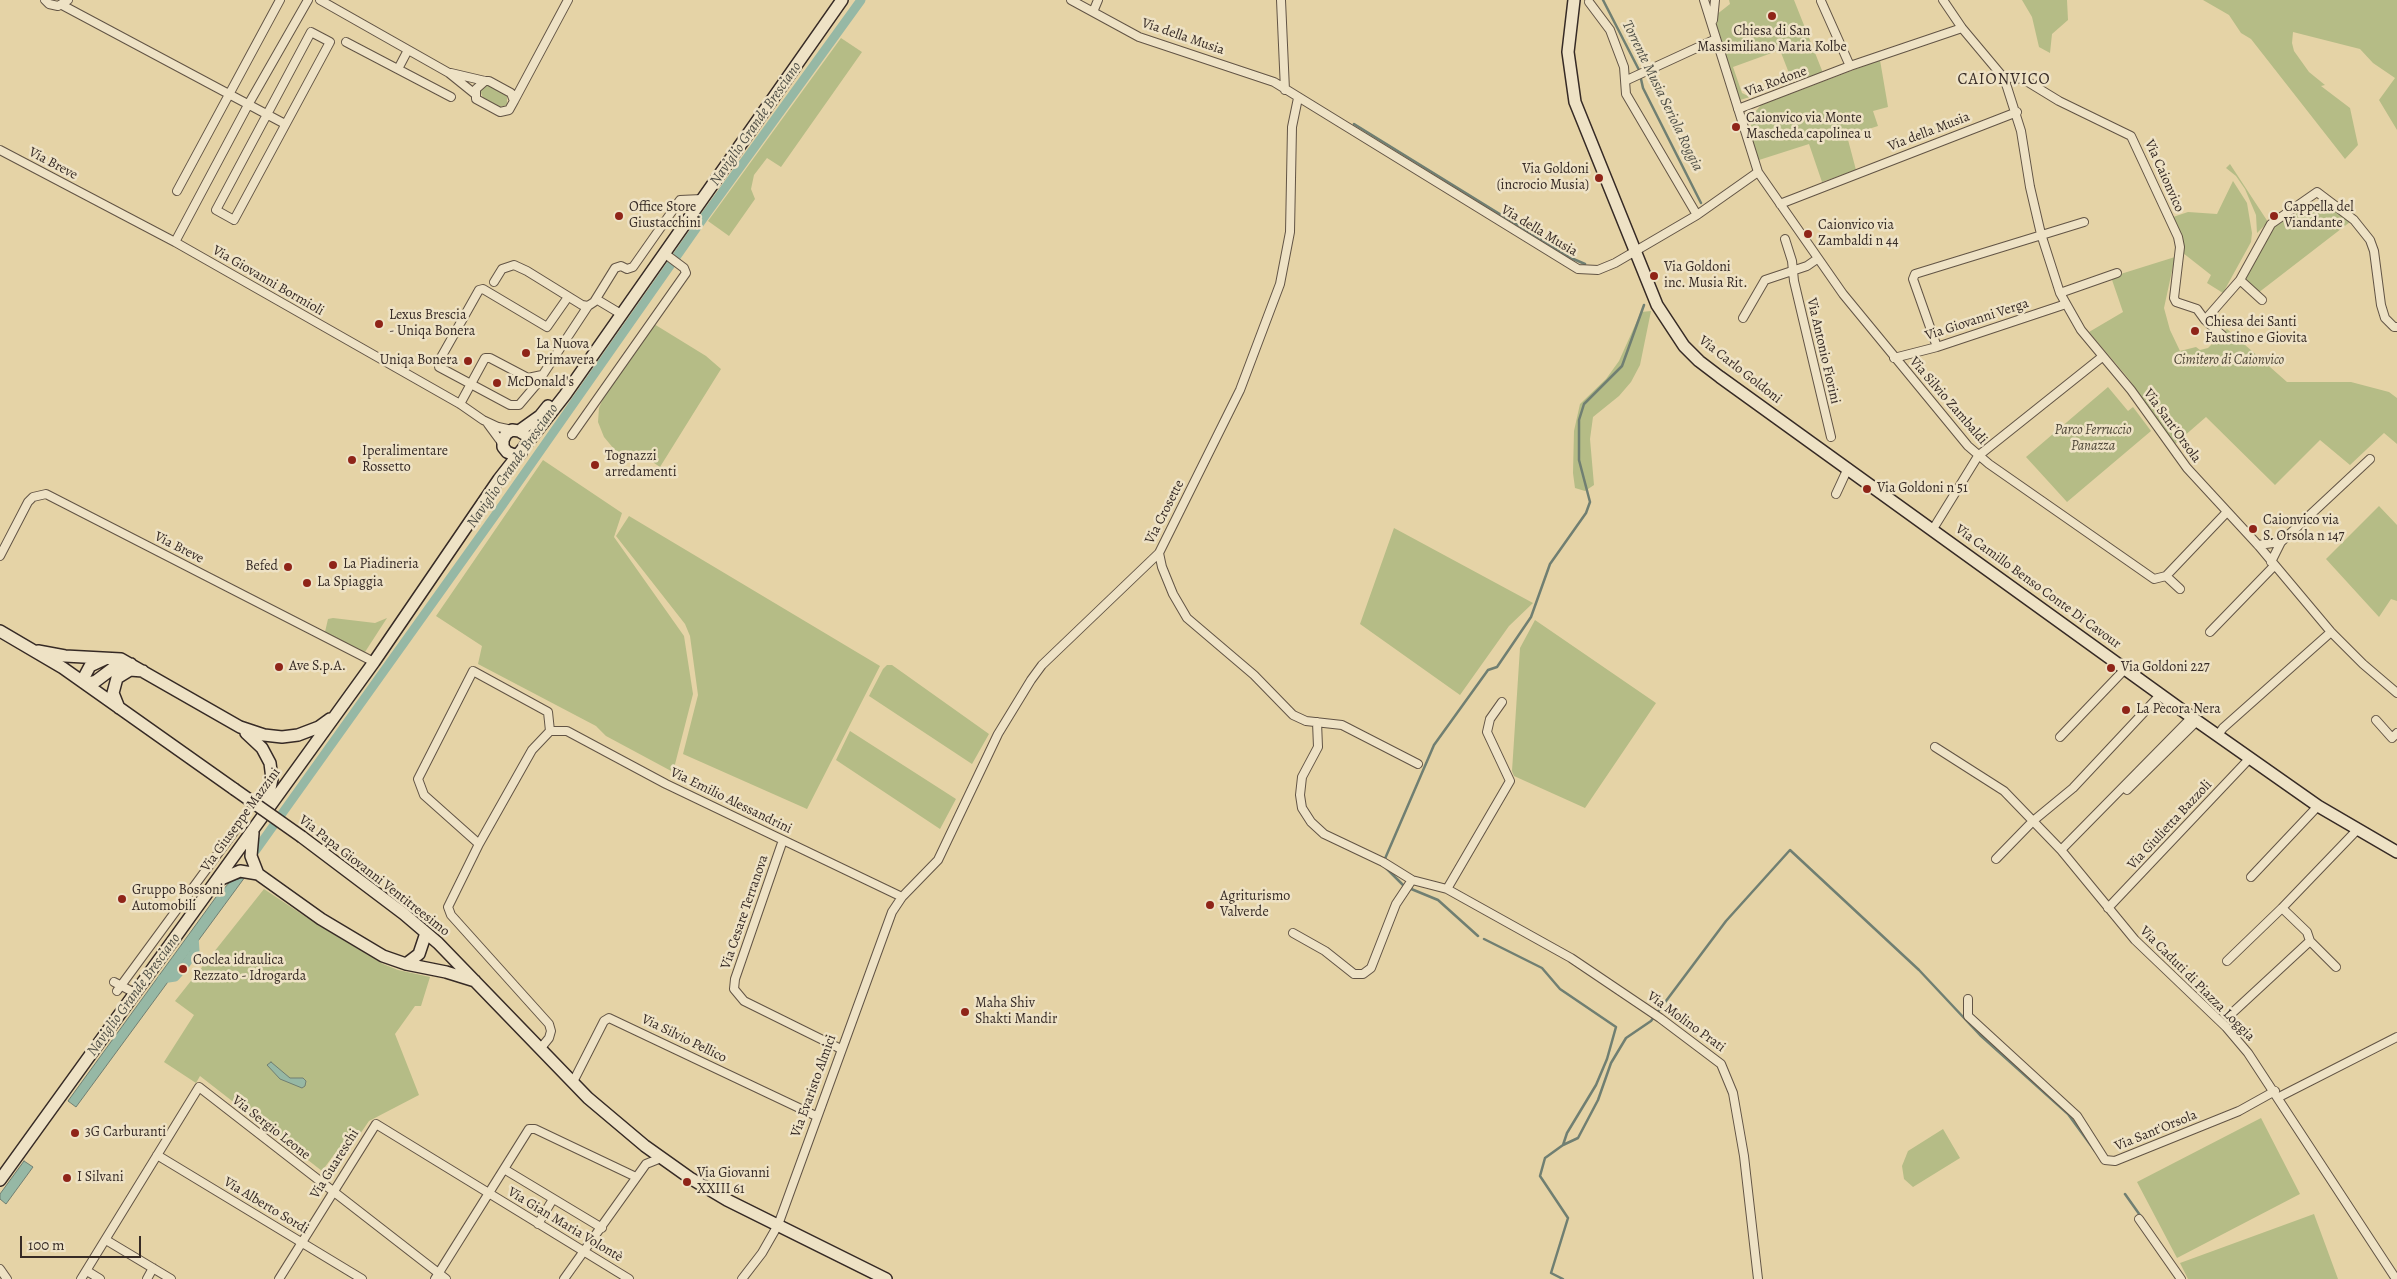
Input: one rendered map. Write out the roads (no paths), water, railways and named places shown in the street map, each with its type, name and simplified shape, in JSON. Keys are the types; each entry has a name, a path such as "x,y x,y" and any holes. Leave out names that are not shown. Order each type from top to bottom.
{"street":[{"path":"44,0 53,6 65,2 229,95 286,124"},
{"path":"177,191 280,0"},
{"path":"175,242 248,105 308,0"},
{"path":"320,0 449,72 475,94 480,102 500,112 509,110 568,0"},
{"path":"504,447 504,436 540,416 587,362 621,314 667,256 702,199 842,0"},
{"name":"Via della Musia","path":"1071,0 1139,37 1264,78 1572,266 1586,270 1598,270 1635,252 1696,215 1758,172"},
{"path":"1093,12 1098,0"},
{"path":"1281,0 1285,90"},
{"name":"Via Carlo Goldoni","path":"1574,0 1568,52 1575,102 1635,252 1666,320 1684,346 1699,361 1933,530"},
{"path":"1704,0 1758,172 1780,204"},
{"path":"1712,27 1715,0"},
{"name":"Via Sant'Orsola","path":"1943,0 1962,28 2002,77 2016,112 2041,234 2060,293 2082,330 2102,357 2131,390 2187,468 2226,513 2258,545 2331,632 2363,664 2397,693"},
{"path":"1821,1 1850,66"},
{"path":"1589,2 1610,30 1626,80 1626,94 1696,215"},
{"name":"Via Rodone","path":"1738,109 1850,66 1962,28"},
{"path":"311,32 330,42 286,124 234,220 216,210 311,32"},
{"path":"1626,80 1716,39"},
{"path":"346,42 451,96"},
{"path":"398,69 408,50"},
{"path":"449,72 489,81 511,93 514,101"},
{"name":"Via Caionvico","path":"2002,77 2023,79 2059,101 2131,136 2178,237 2180,246 2174,298 2176,302 2197,309 2205,320 2222,335"},
{"path":"475,94 476,89 484,81"},
{"path":"511,93 522,86"},
{"name":"Via Crosette","path":"902,898 938,860 998,734 1042,665 1159,553 1240,390 1280,284 1290,232 1292,126 1298,98"},
{"name":"Via della Musia","path":"1780,204 2016,112"},
{"name":"Via Breve","path":"0,150 175,242"},
{"path":"2205,320 2240,280 2271,224 2317,192 2354,220 2370,240 2374,251 2381,305 2385,318 2394,327 2397,327"},
{"path":"568,297 547,327 483,289 477,291 438,364 441,369 513,406 519,405 542,375 588,306 596,299 615,268 621,266 627,269 633,267 680,200 702,199"},
{"name":"Via Silvio Zambaldi","path":"1780,204 1817,258 1894,358 1978,456 2148,576 2160,579 2166,576"},
{"path":"1937,347 1913,279 1916,274 2084,222"},
{"name":"Via Antonio Fiorini","path":"1784,239 1831,437"},
{"name":"Via Giovanni Bormioli","path":"175,242 460,404 483,420"},
{"path":"572,435 684,275 685,270 682,266 667,256"},
{"path":"1743,318 1765,280 1807,266 1817,258"},
{"path":"494,282 502,270 514,265 582,305 588,306"},
{"path":"2060,293 2117,273"},
{"path":"2240,280 2262,300"},
{"path":"596,299 621,314"},
{"name":"Via Giovanni Verga","path":"1894,358 1937,347 2066,304"},
{"path":"1933,530 1978,456 2102,357"},
{"path":"460,404 483,359 487,358 528,378 542,375"},
{"name":"Via Giuseppe Mazzini","path":"1,1178 337,714 500,479 554,411 587,362"},
{"path":"528,378 531,387 528,393"},
{"path":"483,420 498,427 516,430 524,435 524,449 514,454 504,447 483,420"},
{"name":"Via Giuseppe Mazzini","path":"500,479 504,447"},
{"path":"2210,632 2272,564 2281,542 2370,458"},
{"path":"1836,494 1848,468"},
{"name":"Via Breve","path":"0,556 28,502 33,496 46,494 374,662"},
{"path":"2180,589 2166,576 2226,513"},
{"name":"Via Camillo Benso Conte Di Cavour","path":"1933,530 2318,806 2397,852"},
{"path":"2258,545 2281,542"},
{"path":"1159,553 1162,567 1173,594 1187,618 1254,675 1293,715 1306,721 1342,725 1418,764"},
{"name":"Via Papa Giovanni Ventitreesimo","path":"0,631 38,651 302,837 426,932 479,983 540,1049 604,1112 661,1158 708,1189 886,1279"},
{"path":"2218,735 2223,728 2331,632"},
{"path":"38,651 65,656 121,659 240,727 264,735 287,737 319,727 337,714"},
{"path":"109,658 90,666 84,683 96,681 116,666 134,665"},
{"name":"Via Camillo Benso Conte Di Cavour","path":"2060,737 2126,668"},
{"path":"119,708 113,693 117,678 130,670 145,671"},
{"path":"479,844 424,795 418,779 473,671 548,712 550,731 532,750 479,844 449,903 449,911 549,1024 551,1031 549,1038 540,1049"},
{"path":"1996,859 2033,821 2073,788 2161,694"},
{"path":"1447,889 1510,780 1487,732 1490,719 1502,702"},
{"path":"2103,814 2195,719"},
{"path":"2061,850 2195,719"},
{"path":"2376,720 2392,738 2397,733"},
{"name":"Via Molino Prati","path":"1317,722 1318,747 1302,777 1300,795 1302,808 1311,822 1324,834 1383,862 1412,880 1447,889 1571,958 1649,1010 1721,1064 1733,1093 1744,1156 1758,1279"},
{"path":"240,727 262,748 270,764 271,787 262,817"},
{"name":"Via Emilio Alessandrini","path":"550,731 567,731 666,784 902,898"},
{"name":"Via Caduti di Piazza Loggia","path":"1935,747 2004,791 2061,850 2135,940 2226,1027 2248,1053 2277,1094 2396,1279"},
{"name":"Via Giulietta Bazzoli","path":"2108,908 2250,758"},
{"path":"2251,877 2318,806"},
{"path":"135,993 118,985 148,949 239,825"},
{"path":"255,828 250,847 253,866 258,874 344,933 383,956 406,964 446,972 479,983"},
{"path":"2227,961 2282,908 2357,830"},
{"name":"Via Cesare Terranova","path":"783,840 735,979 734,989 744,1001 841,1049"},
{"path":"215,883 231,873 258,874"},
{"path":"1293,934 1325,951 1354,974 1363,974 1371,968 1396,904 1412,880"},
{"name":"Via Evaristo Almici","path":"742,1279 762,1253 778,1225 884,929 902,898"},
{"path":"2282,908 2307,932 2310,941 2336,967"},
{"path":"406,964 419,954 424,944 426,932"},
{"path":"2230,1014 2310,941"},
{"path":"148,949 160,959"},
{"name":"Via Sant'Orsola","path":"1968,999 1968,1016 2077,1116 2105,1160 2115,1161 2240,1111 2397,1037"},
{"name":"Via Silvio Pellico","path":"573,1082 604,1021 609,1018 816,1116"},
{"name":"Via Sergio Leone","path":"157,1155 199,1087 436,1276 446,1279"},
{"name":"Via Guareschi","path":"279,1279 376,1124 488,1193"},
{"path":"436,1276 527,1130 532,1129 636,1177"},
{"path":"645,1146 646,1164"},
{"path":"82,1279 157,1155"},
{"name":"Via Alberto Sordi","path":"157,1155 362,1279"},
{"path":"564,1279 646,1164 661,1158"},
{"path":"504,1168 602,1228"},
{"name":"Via Gian Maria Volontè","path":"488,1193 629,1279"},
{"path":"538,1224 553,1199"},
{"path":"2140,1219 2181,1279"},
{"path":"106,1240 171,1279"},
{"path":"147,1279 153,1268"},
{"path":"0,1270 7,1279"},
{"path":"87,1271 100,1279"}],"waterway":[{"name":"Naviglio Grande Bresciano","path":"256,850 501,507 707,213 861,0"},
{"name":"Torrente Musia Seriola Roggia","path":"1603,0 1639,70 1643,88 1701,203"},
{"path":"1354,124 1571,258 1585,264"},
{"name":"Torrente Musia Seriola Roggia","path":"1384,861 1434,745 1488,670 1497,667 1531,617 1550,564 1586,513 1590,502 1579,460 1579,420 1584,404 1622,366 1644,305"},
{"path":"1563,1145 1578,1138 1598,1100 1611,1063 1626,1038 1651,1021 1726,921 1790,850 1919,970 1980,1035 2068,1114 2095,1151"},
{"name":"Torrente Musia Seriola Roggia","path":"1386,868 1404,886 1438,900 1478,936"},
{"path":"162,979 175,977 183,968 195,951 194,936"},
{"name":"Torrente Musia Seriola Roggia","path":"1484,939 1542,968 1560,989 1616,1027 1607,1059 1596,1085 1567,1133 1563,1145 1545,1158 1540,1176 1568,1218 1551,1273 1563,1279"},
{"path":"2125,1194 2142,1218"}],"place":[{"name":"Chiesa di San Massimiliano Maria Kolbe","path":"1772,16"},
{"name":"Caionvico via Monte Mascheda capolinea u","path":"1736,127"},
{"name":"Via Goldoni (incrocio Musia)","path":"1599,178"},
{"name":"Office Store Giustacchini","path":"619,216"},
{"name":"Cappella del Viandante","path":"2274,216"},
{"name":"Caionvico via Zambaldi n 44","path":"1808,234"},
{"name":"Via Goldoni inc. Musia Rit.","path":"1654,276"},
{"name":"Lexus Brescia - Uniqa Bonera","path":"379,324"},
{"name":"Chiesa dei Santi Faustino e Giovita","path":"2195,331"},
{"name":"La Nuova Primavera","path":"526,353"},
{"name":"Uniqa Bonera","path":"468,361"},
{"name":"McDonald's","path":"497,383"},
{"name":"Iperalimentare Rossetto","path":"352,460"},
{"name":"Tognazzi arredamenti","path":"595,465"},
{"name":"Via Goldoni n 51","path":"1867,489"},
{"name":"Caionvico via S. Orsola n 147","path":"2253,529"},
{"name":"La Piadineria","path":"333,565"},
{"name":"Befed","path":"288,567"},
{"name":"La Spiaggia","path":"307,583"},
{"name":"Ave S.p.A.","path":"279,667"},
{"name":"Via Goldoni 227","path":"2111,668"},
{"name":"La Pecora Nera","path":"2126,710"},
{"name":"Gruppo Bossoni Automobili","path":"122,899"},
{"name":"Agriturismo Valverde","path":"1210,905"},
{"name":"Coclea idraulica Rezzato - Idrogarda","path":"183,969"},
{"name":"Maha Shiv Shakti Mandir","path":"965,1012"},
{"name":"3G Carburanti","path":"75,1133"},
{"name":"I Silvani","path":"67,1178"},
{"name":"Via Giovanni XXIII 61","path":"687,1182"}],"district":[{"name":"CAIONVICO","path":"2004,80"}],"park label":[{"name":"Cimitero di Caionvico","path":"2229,361"},
{"name":"Parco Ferruccio Panazza","path":"2093,440"}]}
